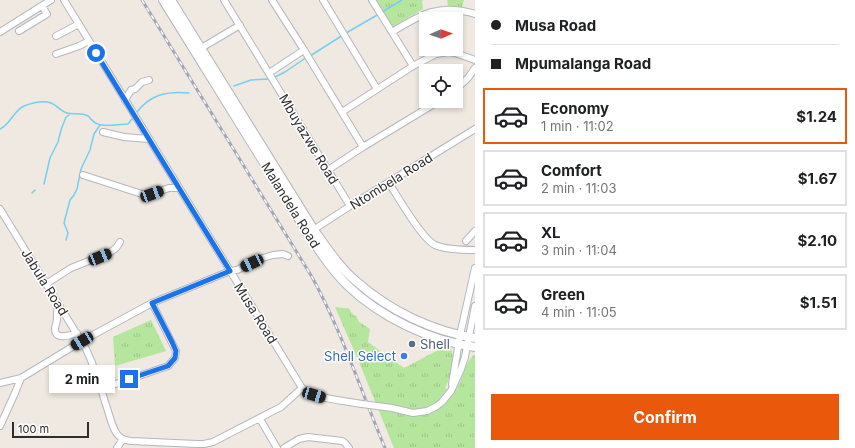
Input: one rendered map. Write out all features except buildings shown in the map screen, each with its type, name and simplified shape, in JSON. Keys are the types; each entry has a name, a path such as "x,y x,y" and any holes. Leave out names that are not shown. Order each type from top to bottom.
{"main road":[{"name":"Malandela Road","path":"163,0 198,51 311,232 328,263 339,276 363,298 406,325 434,337 467,346"},
{"name":"Malandela Road","path":"171,0 198,51"},
{"name":"Malandela Road","path":"311,232 356,282 378,299 397,311 420,322 442,330 468,336"}],"street":[{"path":"0,32 51,0"},
{"name":"Musa Road","path":"64,0 302,388"},
{"name":"Mbuyazwe Road","path":"224,0 350,206"},
{"path":"272,0 342,112 362,147"},
{"path":"323,0 377,89"},
{"path":"372,0 413,66"},
{"path":"19,31 47,14 42,6"},
{"path":"392,32 413,19 431,12 459,10 475,14"},
{"path":"56,36 79,24"},
{"path":"198,51 240,25"},
{"path":"56,54 89,41"},
{"path":"342,112 413,66 436,54 450,52 475,60"},
{"path":"271,77 307,55"},
{"path":"463,83 475,68"},
{"path":"125,100 131,90 135,89 145,80 149,80"},
{"path":"328,170 362,147 427,108"},
{"name":"Ntombela Road","path":"311,232 350,206 475,129"},
{"path":"103,132 124,137 149,139"},
{"path":"83,175 145,195 169,188 179,188"},
{"path":"389,183 416,225 431,242 441,247 475,250"},
{"name":"Jabula Road","path":"0,209 82,341 92,361 114,429 118,436 122,439"},
{"path":"466,241 475,231"},
{"path":"46,284 71,268 110,253 120,242"},
{"path":"0,383 21,378 82,341 152,303 273,255 283,254 288,256"},
{"path":"117,448 122,439 168,445 204,444 213,442 281,407 302,388 323,398 392,408 413,413 427,411 437,406 451,392 461,369 467,346 475,268"},
{"path":"58,303 55,329 56,332 58,335 62,336 69,336 76,333"},
{"path":"101,389 168,366 175,358 176,351 152,303"},
{"path":"468,336 475,306"},
{"path":"0,426 21,378"},
{"path":"260,419 277,448"},
{"path":"284,448 299,439 308,437 342,441 349,448"}],"green space":[{"path":"376,0 424,0 422,1 423,9 394,26 390,25"},
{"path":"447,0 464,0 462,7 448,6"},
{"path":"335,307 348,308 353,315 356,316 359,322 370,329 368,342 404,368 446,346 450,348 453,355 453,365 445,388 454,393 465,368 475,354 475,448 394,448"},
{"path":"151,320 166,351 115,366 113,337"}],"waterway":[{"path":"382,12 402,0"},
{"path":"346,33 379,14"},
{"path":"310,56 343,35"},
{"path":"275,77 307,57"},
{"path":"234,86 251,80 269,79"},
{"path":"137,112 148,101 160,95 167,93 189,93"},
{"path":"0,129 4,127 24,106 41,102 51,103 67,113 88,116 100,125 128,124 132,119"},
{"path":"44,184 50,158 58,142 66,117 69,115"},
{"path":"66,240 68,233 64,223 70,200 77,189 81,169 90,150 94,134 100,125"},
{"path":"32,193 35,190"}],"railway":[{"path":"142,0 312,277 342,340 385,448"}],"place":[{"name":"Shell","path":"412,344"},
{"name":"Shell Select","path":"404,356"}],"route":[{"path":"96,53 230,271 152,303 176,351 175,358 168,366 129,379"}]}
